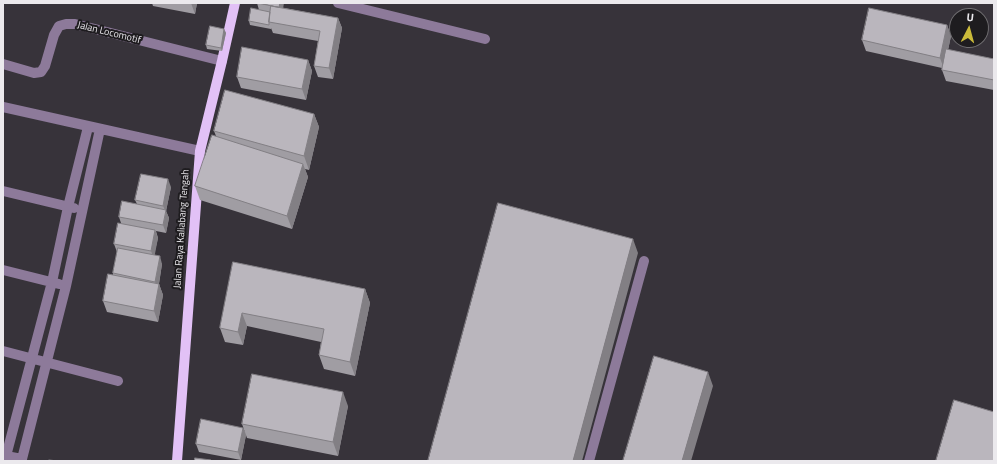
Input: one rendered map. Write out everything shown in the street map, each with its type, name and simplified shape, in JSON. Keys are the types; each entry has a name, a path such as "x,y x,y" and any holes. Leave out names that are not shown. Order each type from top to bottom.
{"main road":[{"name":"Jalan Raya Kaliabang Tengah","path":"177,461 200,151 222,61 234,3"}],"street":[{"path":"338,3 485,39"},
{"name":"Jalan Locomotif","path":"3,64 34,73 41,72 45,66 54,35 59,26 66,24 75,24 222,61"},
{"path":"3,107 200,151"},
{"path":"88,126 68,207 52,282 32,358 7,433 6,456 22,459 66,286 100,129"},
{"path":"3,190 82,210"},
{"path":"589,461 644,261"},
{"path":"3,270 66,286"},
{"path":"3,351 118,381"}],"building":[{"path":"258,3 280,3 279,7"},
{"path":"271,6 338,18 329,68 314,66 320,31 269,22"},
{"path":"251,8 270,12 269,25 249,21"},
{"path":"869,8 947,25 940,58 862,40"},
{"path":"210,26 224,29 221,48 206,45"},
{"path":"242,47 308,60 302,89 237,77"},
{"path":"946,49 994,59 994,80 942,70"},
{"path":"225,90 314,114 304,156 214,131"},
{"path":"212,135 303,164 287,216 195,186"},
{"path":"141,174 168,179 163,206 135,200"},
{"path":"122,201 166,210 163,225 119,217"},
{"path":"498,203 633,239 573,461 428,461"},
{"path":"118,223 155,230 151,251 114,244"},
{"path":"118,248 160,256 155,282 113,273"},
{"path":"233,262 365,289 350,362 319,355 324,329 242,313 238,332 220,328"},
{"path":"108,274 159,284 154,311 103,301"},
{"path":"654,356 708,372 682,461 623,461"},
{"path":"252,374 343,392 333,442 242,424"},
{"path":"954,400 994,412 994,461 936,461"},
{"path":"201,419 243,428 238,452 196,444"},
{"path":"195,458 211,460 211,461 195,461"}]}
